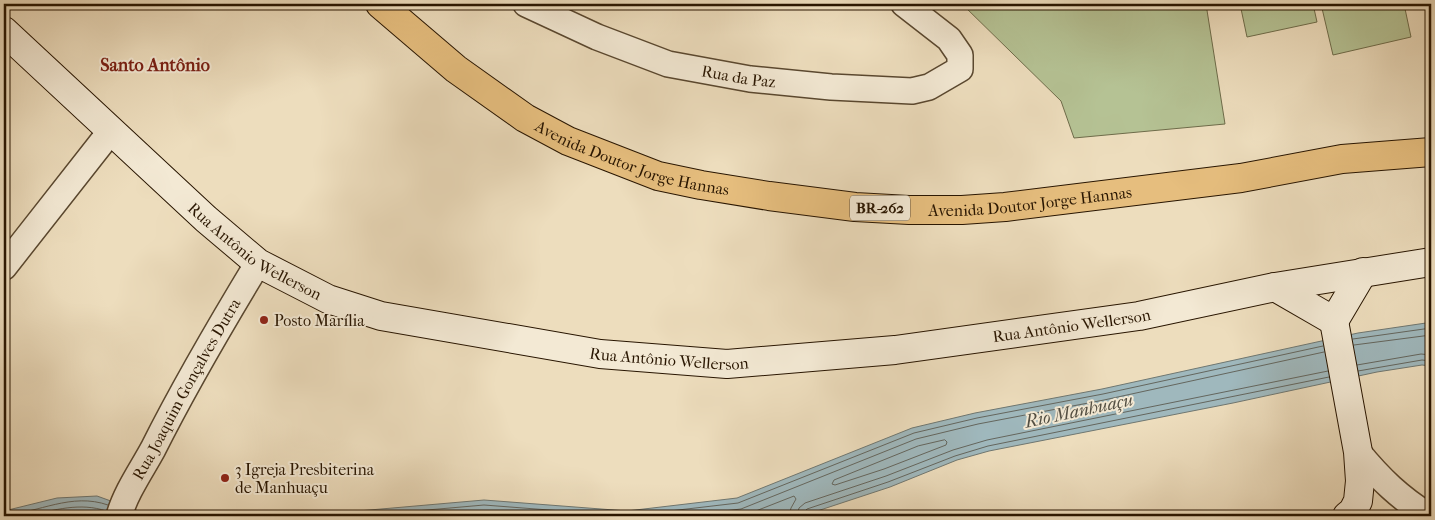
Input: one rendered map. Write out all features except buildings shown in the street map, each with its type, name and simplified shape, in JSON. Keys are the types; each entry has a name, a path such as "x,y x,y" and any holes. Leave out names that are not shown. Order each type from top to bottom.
{"highway":[{"name":"Avenida Doutor Jorge Hannas","path":"380,4 456,69 525,118 568,141 610,159 658,176 769,196 855,207 909,210 1005,207 1232,180 1342,159 1431,152"}],"street":[{"name":"Rua da Paz","path":"526,4 597,37 668,64 750,79 831,87 912,91 929,87 960,69 960,55 949,40 904,4"},
{"name":"Rua Antônio Wellerson","path":"4,31 110,132 206,219 258,263 328,299 382,316 600,354 727,364 904,349 1139,316 1275,287 1431,262"},
{"path":"4,267 110,132"},
{"name":"Rua Joaquim Gonçalves Dutra","path":"121,508 204,351 258,263"},
{"path":"1347,516 1353,511 1358,501 1360,482 1356,441 1335,325 1363,272"},
{"path":"1275,287 1335,325"},
{"path":"1356,441 1377,476 1416,514"}],"green space":[{"path":"962,4 1206,4 1225,124 1074,138 1061,101"},
{"path":"1240,4 1313,4 1317,22 1247,37"},
{"path":"1321,4 1404,4 1411,37 1333,55"}],"water":[{"name":"Rio Manhuaçu","path":"1426,323 1431,324 1431,366 1422,365 1377,372 1233,403 989,451 957,460 890,487 802,516 301,516 484,500 627,511 737,498 912,428 975,413 1102,389 1358,333"},
{"path":"97,496 147,514 241,516 4,516 4,511 57,498"}],"place":[{"name":"Posto Marília","path":"264,320"},
{"name":"3 Igreja Presbiterina de Manhuaçu","path":"225,478"}],"district":[{"name":"Santo Antônio","path":"155,65"}]}
